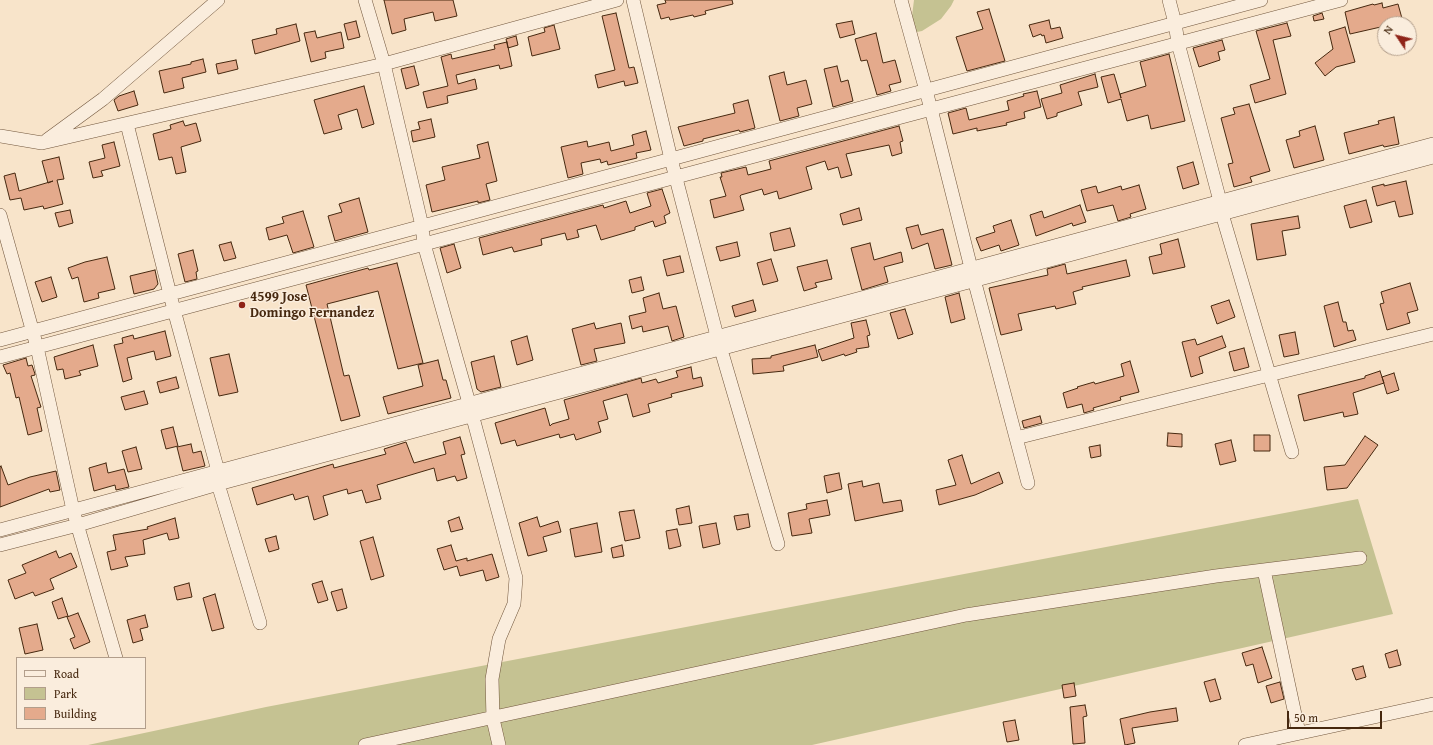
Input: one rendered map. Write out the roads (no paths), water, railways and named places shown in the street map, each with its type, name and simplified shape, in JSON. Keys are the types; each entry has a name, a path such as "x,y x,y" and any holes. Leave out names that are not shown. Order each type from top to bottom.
{"street":[{"path":"42,144 103,99 218,0"},
{"path":"365,0 384,64 422,226 424,244 516,578 514,604 499,639 492,679 493,717 500,745"},
{"path":"0,136 42,144 384,64 617,0"},
{"path":"633,0 671,159 719,343 778,544"},
{"path":"901,0 931,109 972,274 1028,484"},
{"path":"1169,0 1178,43 1221,207 1292,452"},
{"path":"0,340 1261,0"},
{"path":"0,357 1342,0"},
{"path":"127,124 218,478 260,623"},
{"path":"0,530 73,510 218,478 1221,207 1433,144"},
{"path":"1221,207 1433,157"},
{"path":"0,214 37,347 73,510 116,657"},
{"path":"1016,438 1433,334"},
{"path":"0,545 78,525 218,478"},
{"path":"365,745 966,614 1216,576 1360,558"},
{"path":"1264,570 1298,733"},
{"path":"1245,745 1433,704"}],"place":[{"name":"4599 Jose Domingo Fernandez","path":"242,305"}]}
